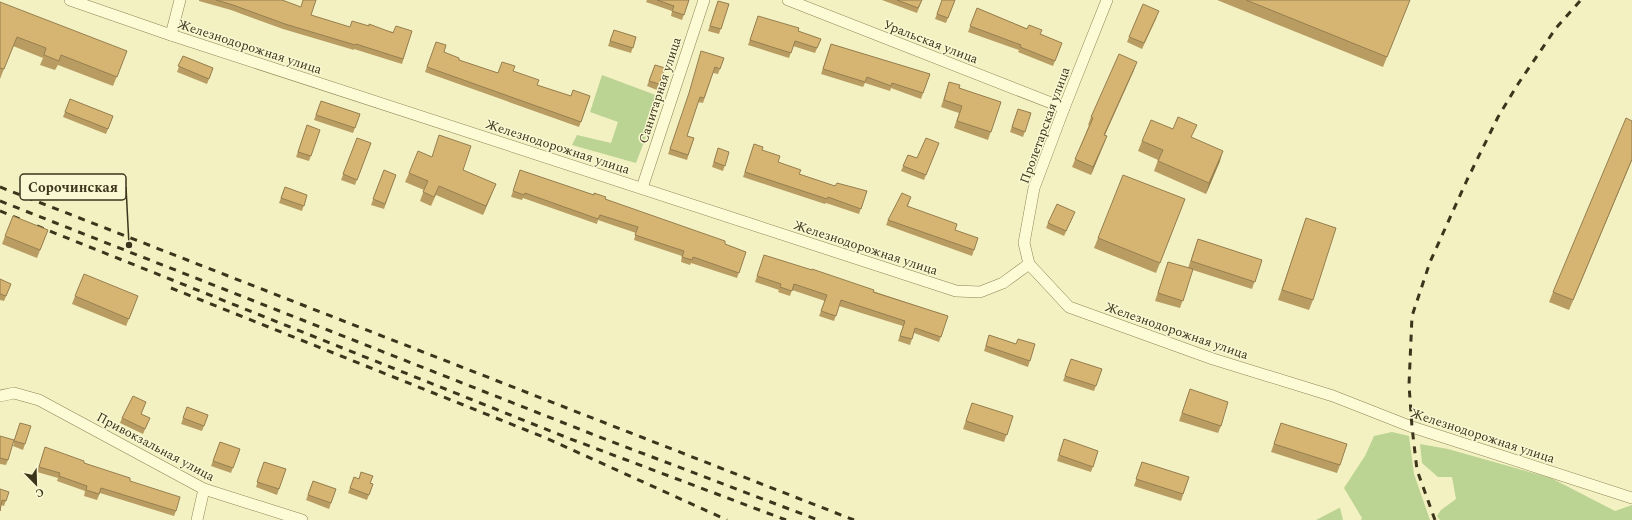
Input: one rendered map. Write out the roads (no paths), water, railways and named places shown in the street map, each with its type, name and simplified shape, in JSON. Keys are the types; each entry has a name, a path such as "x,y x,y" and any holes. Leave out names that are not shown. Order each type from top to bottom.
{"street":[{"name":"Железнодорожная улица","path":"70,0 172,35 956,291 980,292 1003,282 1028,264 1069,307 1213,359 1333,396 1412,427 1632,498"},
{"path":"172,35 180,0"},
{"name":"Санитарная улица","path":"642,188 704,0"},
{"name":"Уральская улица","path":"788,0 1064,108"},
{"name":"Пролетарская улица","path":"1028,264 1024,243 1034,188 1107,0"},
{"name":"Привокзальная улица","path":"0,396 14,393 39,400 204,489 302,520"},
{"path":"197,520 204,489"}],"railway":[{"path":"1435,520 1417,470 1412,427 1409,385 1412,316 1430,262 1467,180 1498,117 1518,84 1556,28 1581,0"},
{"path":"0,187 854,520"},
{"path":"0,201 597,436 818,520"},
{"path":"0,211 22,220"},
{"path":"37,226 568,438 786,520"},
{"path":"171,288 546,438 727,520"}],"place":[{"name":"Сорочинская","path":"129,245"}]}
